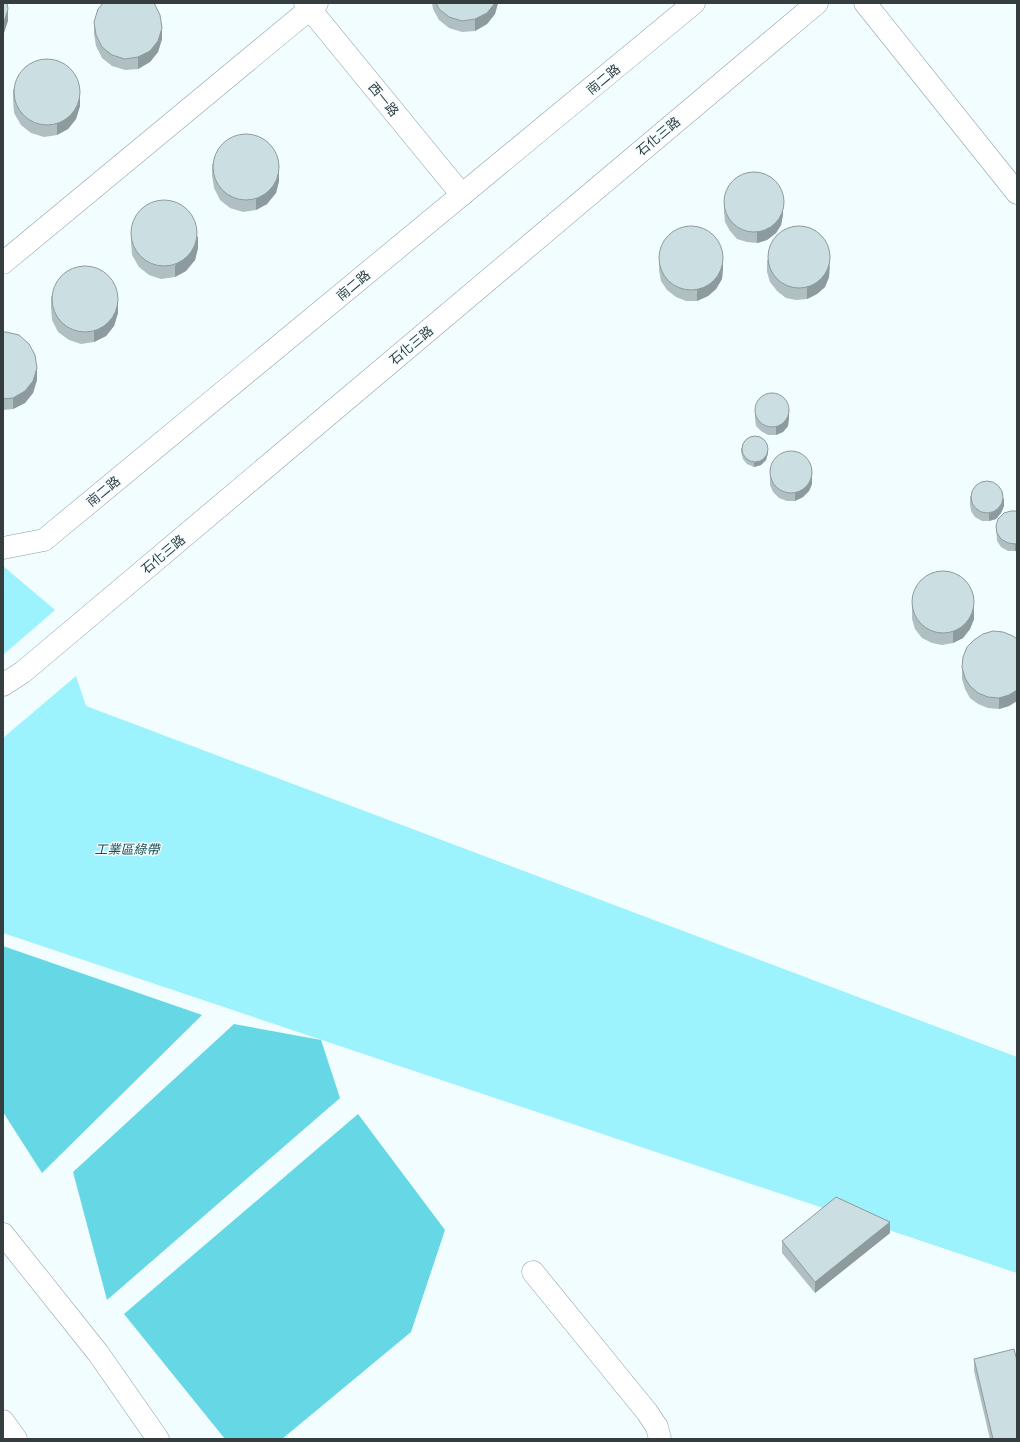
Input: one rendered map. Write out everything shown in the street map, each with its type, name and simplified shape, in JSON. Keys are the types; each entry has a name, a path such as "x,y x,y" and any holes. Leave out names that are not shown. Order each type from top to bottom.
{"street":[{"name":"南二路","path":"3,548 44,540 694,3"},
{"name":"石化三路","path":"3,685 35,662 817,3"},
{"path":"865,3 1017,193"},
{"name":"西一路","path":"311,5 462,195"},
{"path":"3,262 311,5"},
{"path":"3,1234 98,1353 158,1439"},
{"path":"533,1272 647,1412 657,1427 660,1439"},
{"path":"3,1421 16,1439"}],"green space":[{"path":"3,566 55,610 3,655"},
{"name":"工業區綠帶","path":"76,676 86,706 1017,1057 1017,1273 3,933 3,738"}],"shaded area":[{"path":"3,946 202,1015 42,1173 3,1112"},
{"path":"234,1024 321,1040 340,1098 107,1300 73,1172"},
{"path":"358,1114 445,1230 411,1332 282,1439 225,1439 124,1314"}],"building":[{"path":"3,3 7,3 8,9 3,23"},
{"path":"103,3 154,3 160,15 162,28 158,41 150,51 138,57 125,59 112,55 102,47 96,35 94,22 98,9"},
{"path":"436,3 495,3 487,13 475,19 462,21 449,17 439,9"},
{"path":"40,59 54,59 66,64 75,73 80,85 78,105 71,116 54,125 40,125 28,120 19,111 14,99 14,85 19,73 28,64"},
{"path":"239,134 253,134 265,139 274,148 279,160 277,180 270,191 253,200 239,200 227,195 218,186 213,174 213,160 218,148 227,139"},
{"path":"754,172 770,177 775,181 779,186 784,202 779,218 775,223 770,227 754,232 738,227 733,223 729,218 724,202 729,186 733,181 738,177"},
{"path":"157,200 171,200 183,205 192,214 197,226 195,246 188,257 171,266 157,266 145,261 136,252 131,240 131,226 136,214 145,205"},
{"path":"691,226 709,232 717,240 723,258 717,276 709,284 691,290 673,284 665,276 659,258 665,240 673,232"},
{"path":"793,226 805,226 821,235 828,245 830,257 828,269 821,279 805,288 793,288 782,283 773,274 768,263 768,251 773,240 782,231"},
{"path":"78,266 92,266 104,271 113,280 118,292 116,312 109,323 92,332 78,332 66,327 57,318 52,306 52,292 57,280 66,271"},
{"path":"3,332 19,335 29,344 35,355 37,368 33,381 25,391 13,398 3,399"},
{"path":"769,393 775,393 779,394 786,400 789,410 788,417 782,424 775,427 769,427 765,426 758,420 755,413 755,407 756,403 762,396"},
{"path":"755,436 764,440 768,449 764,458 755,462 746,458 742,449 746,440"},
{"path":"787,451 795,451 806,457 812,468 812,476 806,487 795,493 787,493 776,487 770,476 770,468 776,457"},
{"path":"984,481 990,481 999,485 1003,497 999,509 990,513 984,513 975,509 971,500 971,494 975,485"},
{"path":"1017,511 1017,543 1015,544 1008,543 1001,539 997,533 996,526 998,519 1004,513"},
{"path":"937,571 949,571 965,580 972,590 974,602 972,614 965,624 949,633 937,633 926,628 917,619 912,608 912,596 917,585 926,576"},
{"path":"993,631 1003,632 1017,639 1017,690 1009,695 999,698 988,697 978,693 970,686 965,678 962,667 963,657 967,647 983,634"},
{"path":"836,1197 890,1222 815,1282 782,1241"},
{"path":"1014,1349 1017,1361 1017,1439 993,1439 974,1359"}]}
